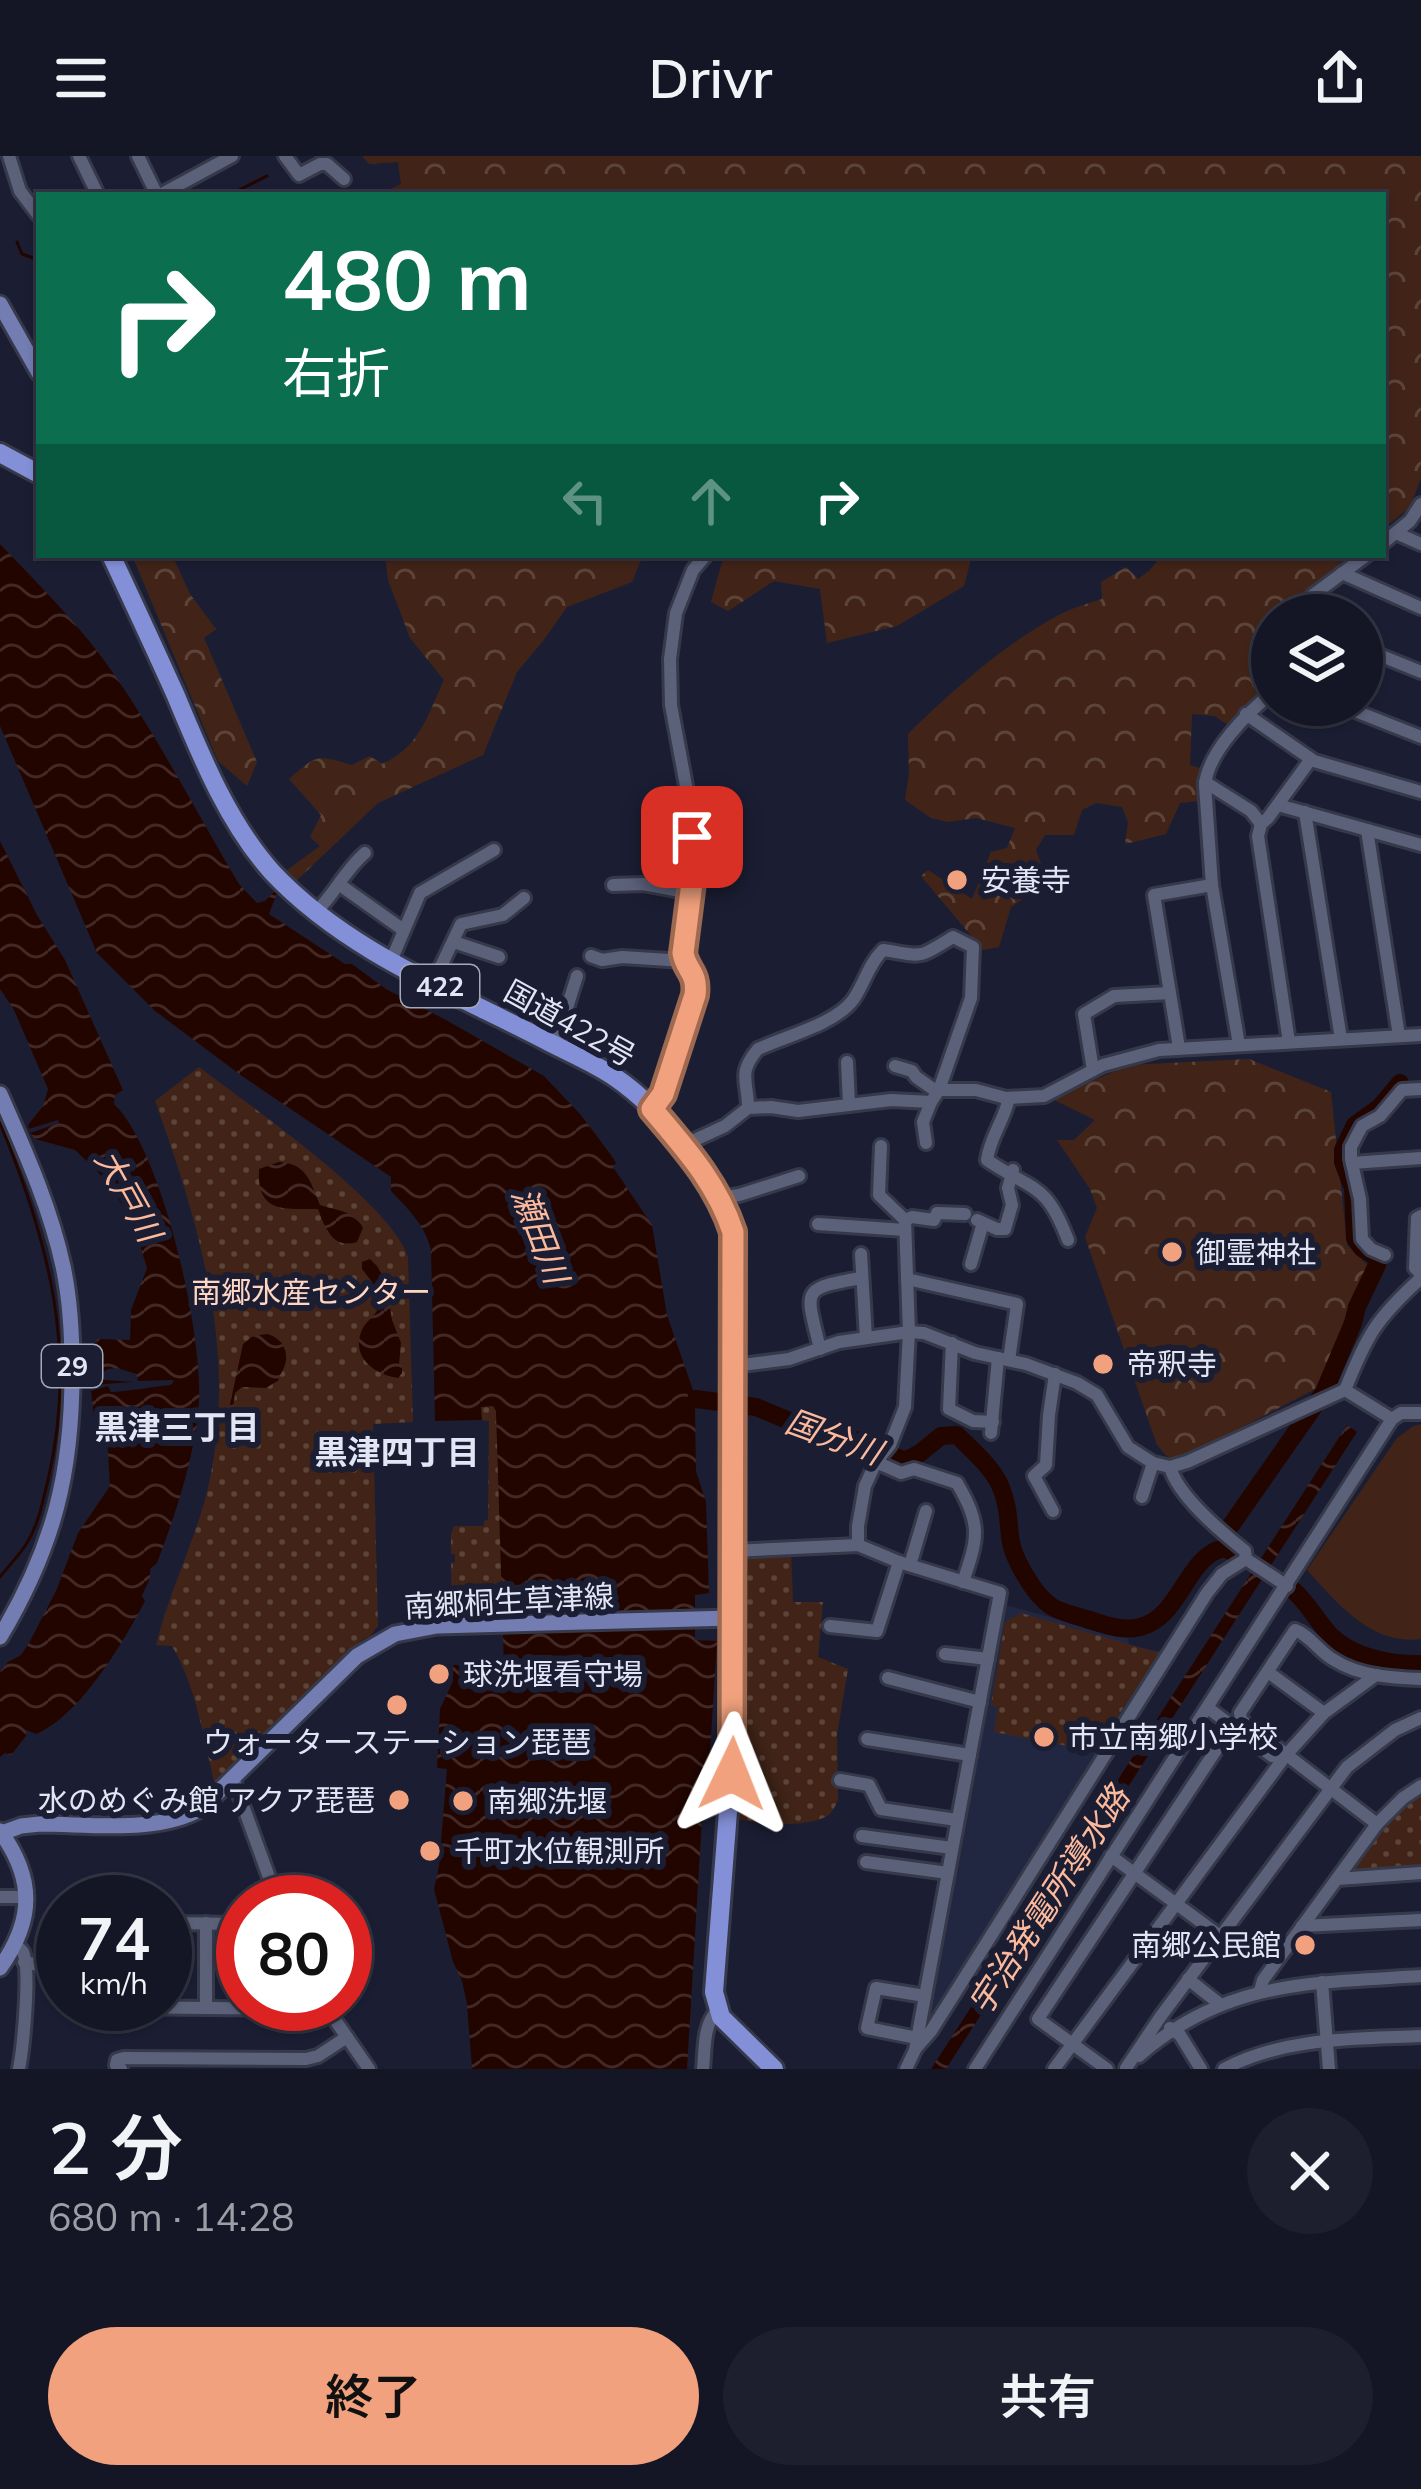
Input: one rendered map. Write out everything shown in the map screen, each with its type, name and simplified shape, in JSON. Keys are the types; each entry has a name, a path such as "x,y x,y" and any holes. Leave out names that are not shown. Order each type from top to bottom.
{"highway":[{"path":"0,453 36,472"},
{"name":"国道422号","path":"112,558 191,735 261,859 316,911 391,961 616,1078 652,1109 720,1198 733,1232 734,1747 715,1978 717,2011"},
{"path":"717,2011 774,2069"}],"main road":[{"path":"0,304 36,368"},
{"name":"29","path":"0,1094 52,1223 64,1269 72,1325 73,1413 65,1473 46,1545 0,1637"},
{"name":"南郷桐生草津線","path":"1,1832 40,1824 170,1822 202,1808 357,1656 382,1639 416,1629 732,1618"},
{"path":"0,1967 16,1945 26,1914 21,1869 1,1832"}],"street":[{"path":"9,156 20,191 36,212"},
{"path":"79,156 97,192"},
{"path":"139,156 157,192"},
{"path":"165,192 232,156"},
{"path":"285,156 299,175 327,164 344,179"},
{"path":"1386,541 1410,521 1421,504"},
{"path":"1396,533 1421,544"},
{"path":"684,961 692,818 670,705 670,659 676,613 693,570 703,558"},
{"path":"1316,594 1363,558"},
{"path":"1342,573 1421,608"},
{"path":"1383,657 1421,672"},
{"path":"1239,1045 1212,885 1205,782 1206,772 1251,709"},
{"path":"1246,713 1311,759 1421,792"},
{"path":"1383,722 1421,737"},
{"path":"1289,1042 1258,836 1261,824 1311,759"},
{"path":"1205,782 1252,812 1261,824"},
{"path":"1278,805 1421,845"},
{"path":"1305,812 1341,1039"},
{"path":"1366,830 1399,1036"},
{"path":"391,961 420,893 494,850"},
{"path":"316,911 364,853"},
{"path":"340,884 402,929"},
{"path":"613,885 643,884 691,893"},
{"path":"1179,1048 1154,895 1212,885"},
{"path":"433,982 461,924 503,915 524,898"},
{"path":"748,1108 744,1072 758,1049 837,1016 883,950 922,956 953,937 973,947 974,986 923,1122 926,1143"},
{"path":"454,942 499,958"},
{"path":"591,956 684,961 692,968 695,995 663,1094 652,1109"},
{"path":"556,1046 577,976"},
{"path":"1093,1070 1084,1014 1114,996 1170,993"},
{"path":"683,1145 724,1126 748,1108 798,1111 976,1090 1009,1098 1044,1096 1103,1065 1159,1050 1421,1035"},
{"path":"847,1062 849,1105"},
{"path":"895,1066 912,1071 935,1094"},
{"path":"1385,1255 1362,1239 1351,1147 1362,1126 1381,1116 1402,1090 1421,1089"},
{"path":"1009,1098 990,1139 987,1160 1040,1191 1051,1202 1068,1240"},
{"path":"858,1545 866,1486 905,1407 909,1332 905,1225 879,1196 881,1146"},
{"path":"1352,1163 1421,1158"},
{"path":"818,1224 905,1225 912,1217 934,1220 937,1214 1005,1229 1012,1204 1008,1188 1012,1172"},
{"path":"720,1198 799,1176"},
{"path":"734,1366 789,1359 839,1342 924,1333 1077,1383 1096,1395 1128,1447 1153,1463 1170,1467 1345,1390 1376,1322 1421,1276 1415,1268 1417,1218 1421,1216"},
{"path":"971,1264 975,1219"},
{"path":"861,1254 866,1338"},
{"path":"820,1348 810,1307 812,1293 818,1286 861,1278"},
{"path":"907,1280 1018,1304 992,1427 949,1409 952,1343"},
{"path":"1053,1511 1034,1476 1046,1465 1055,1374"},
{"path":"1345,1390 1392,1419"},
{"path":"975,2069 1392,1419 1401,1413 1421,1413"},
{"path":"878,1460 901,1473 914,1469 957,1483 976,1527 976,1544 963,1582"},
{"path":"1142,1497 1153,1463"},
{"path":"1170,1467 1174,1482 1246,1558 1287,1586"},
{"path":"830,1626 877,1631 926,1511"},
{"path":"732,1551 858,1545 1000,1593 908,2069"},
{"path":"916,2044 931,2032 1207,1593 1222,1574 1246,1558"},
{"path":"1377,1824 1240,1720 1240,1712 1295,1630 1334,1660 1376,1675 1421,1678"},
{"path":"944,1654 988,1659"},
{"path":"1268,1672 1324,1713"},
{"path":"1054,2069 1286,1755 1324,1713 1376,1675"},
{"path":"888,1678 980,1702"},
{"path":"1208,1708 1272,1756 1286,1755"},
{"path":"1125,2068 1330,1788 1365,1751 1421,1718"},
{"path":"1107,2069 1038,2019 1232,1726"},
{"path":"867,1739 970,1755"},
{"path":"233,1778 268,1875"},
{"path":"840,1780 869,1785 881,1809 957,1820"},
{"path":"1260,1991 1263,1980 1377,1824 1421,1786"},
{"path":"862,1836 952,1848"},
{"path":"1111,1856 1220,1936"},
{"path":"866,1862 948,1873"},
{"path":"1337,1879 1421,1873"},
{"path":"0,1897 26,1897"},
{"path":"1302,1926 1421,1920"},
{"path":"192,1923 216,1923"},
{"path":"206,1923 206,2008"},
{"path":"16,1945 24,1962 25,2038 19,2069"},
{"path":"24,1962 36,1964"},
{"path":"1125,2068 1174,2029 1260,1991 1421,1976"},
{"path":"1188,1979 1221,2005"},
{"path":"1322,1982 1329,2069"},
{"path":"916,2044 867,2028 876,1988 925,1996"},
{"path":"192,2007 216,2008"},
{"path":"703,2069 707,2029 717,2011"},
{"path":"1161,2016 1201,2069"},
{"path":"342,2031 369,2069"},
{"path":"1224,2069 1269,2049 1421,2036"},
{"path":"121,2069 117,2060 124,2058 306,2059 319,2056 346,2037"},
{"path":"319,2056 328,2069"}],"shaded area":[{"name":"市立南郷小学校","path":"1005,1605 1128,1638 1129,1645 1162,1652 927,2026"}],"green space":[{"path":"362,156 1421,156 1421,478 1410,507 1386,527 1386,192 384,192 401,184 398,162 369,164"},
{"path":"133,558 173,558 190,594 216,629 204,638 257,762 247,786 218,761"},
{"path":"385,558 642,558 632,582 567,607 517,672 483,755 378,803 295,882 286,877 287,870 320,846 310,837 321,815 289,779 317,759 352,765 370,756 382,764 395,757 421,729 444,680 410,638 388,580"},
{"path":"723,558 971,558 964,586 897,626 827,643 820,589 774,581 728,611 711,602"},
{"path":"1160,558 1346,558 1302,594 1251,594 1251,704 1229,726 1215,716 1192,714 1190,765 1203,769 1199,801 1180,803 1166,834 1125,844 1128,822 1122,807 1096,803 1082,810 1074,835 1045,835 1036,850 1045,875 1011,907 999,947 983,950 921,876 928,870 972,899 991,852 1007,848 1015,828 976,818 948,822 931,818 905,800 908,734 1017,641 1062,613 1102,599 1101,582 1126,567 1138,579"},
{"path":"1249,1059 1331,1092 1347,1245 1374,1272 1325,1384 1173,1463 1157,1445 1085,1237 1097,1208 1057,1140 1074,1140 1095,1120 1052,1099 1129,1065"},
{"name":"南郷水産センター","path":"199,1067 348,1184 397,1236 408,1258 413,1422 373,1424 378,1626 218,1782 180,1661 172,1646 156,1645 205,1500 217,1430 219,1382 209,1287 186,1193 155,1101"},
{"path":"493,1406 504,1617 447,1618 452,1608 454,1526 484,1526 488,1520 489,1421 482,1420 480,1407"},
{"path":"1421,1424 1421,1639 1403,1639 1357,1620 1307,1570 1397,1438"},
{"path":"791,1551 793,1602 823,1602 818,1657 848,1669 837,1734 838,1800 818,1820 746,1821 737,1819 743,1732 744,1553"},
{"path":"1021,1613 1159,1653 1095,1751 994,1732 998,1707 991,1705 1005,1622"},
{"path":"1421,1789 1421,1869 1354,1874 1350,1867 1386,1820"}],"water":[{"name":"瀬田川","path":"0,544 103,659 239,884 257,903 277,893 269,914 386,989 544,1076 614,1159 613,1167 652,1225 667,1315 694,1393 716,1396 717,1406 695,1407 696,1471 706,1502 709,1593 695,1595 695,1640 717,1641 687,2069 472,2069 467,2004 434,1889 447,1769 437,1768 440,1709 453,1681 453,1665 487,1664 494,1678 504,1668 496,1411 493,1406 481,1407 482,1420 435,1421 431,1250 420,1225 391,1191 391,1177 155,1011 97,953 0,726"},
{"name":"大戸川","path":"0,841 65,960 123,1090 115,1095 114,1104 149,1161 187,1291 199,1402 184,1484 136,1618 113,1657 68,1712 36,1734 26,1730 11,1755 0,1757 0,1672 29,1643 78,1533 110,1486 106,1419 111,1413 109,1408 98,1408 94,1417 91,1391 108,1386 111,1392 171,1385 174,1380 138,1381 136,1374 117,1368 100,1374 104,1380 134,1382 90,1385 91,1353 96,1352 97,1339 130,1340 131,1310 147,1268 132,1220 106,1180 75,1150 35,1139 30,1133 59,1123 29,1129 28,1125 43,1106 48,1089 0,989"},
{"path":"279,1162 302,1170 320,1205 359,1222 363,1228 357,1242 336,1240 318,1209 268,1202 259,1184 259,1169"},
{"path":"370,1259 386,1282 401,1343 398,1378 373,1369 359,1348 362,1330 379,1305 377,1290 362,1269 362,1262"},
{"path":"268,1334 286,1353 279,1380 266,1388 242,1387 229,1409 243,1344 253,1336"},
{"name":"宇治発電所導水路","path":"1347,1425 1357,1432 946,2069 931,2069"}],"waterway":[{"path":"235,192 267,176"},
{"path":"17,242 22,254 36,259"},
{"path":"1227,1531 1324,1392 1377,1265 1378,1258 1355,1238 1353,1188 1343,1150 1355,1125 1380,1107 1400,1083"},
{"path":"0,1123 45,1254 59,1342 60,1387 57,1433 38,1519 25,1546 0,1577"},
{"name":"国分川","path":"696,1399 756,1407 811,1430 864,1442 902,1460 941,1436 957,1435 999,1483 1015,1555 1038,1593 1059,1610 1106,1625 1133,1628 1154,1621 1211,1553 1224,1548 1241,1556"},
{"name":"国分川","path":"1293,1590 1330,1635 1349,1649 1385,1661 1421,1664"}],"place":[{"name":"安養寺","path":"957,880"},
{"name":"御霊神社","path":"1172,1252"},
{"name":"帝釈寺","path":"1103,1364"},
{"name":"球洗堰看守場","path":"439,1674"},
{"name":"ウォーターステーション琵琶","path":"397,1705"},
{"name":"市立南郷小学校","path":"1044,1737"},
{"name":"水のめぐみ館 アクア琵琶","path":"399,1800"},
{"name":"南郷洗堰","path":"463,1801"},
{"name":"千町水位観測所","path":"430,1851"},
{"name":"南郷公民館","path":"1305,1945"}],"district":[{"name":"黒津三丁目","path":"177,1426"},
{"name":"黒津四丁目","path":"397,1451"}],"route":[{"path":"692,837 693,875 683,953 697,981 695,995 663,1094 652,1109 713,1185 733,1232 732,1774"}]}
